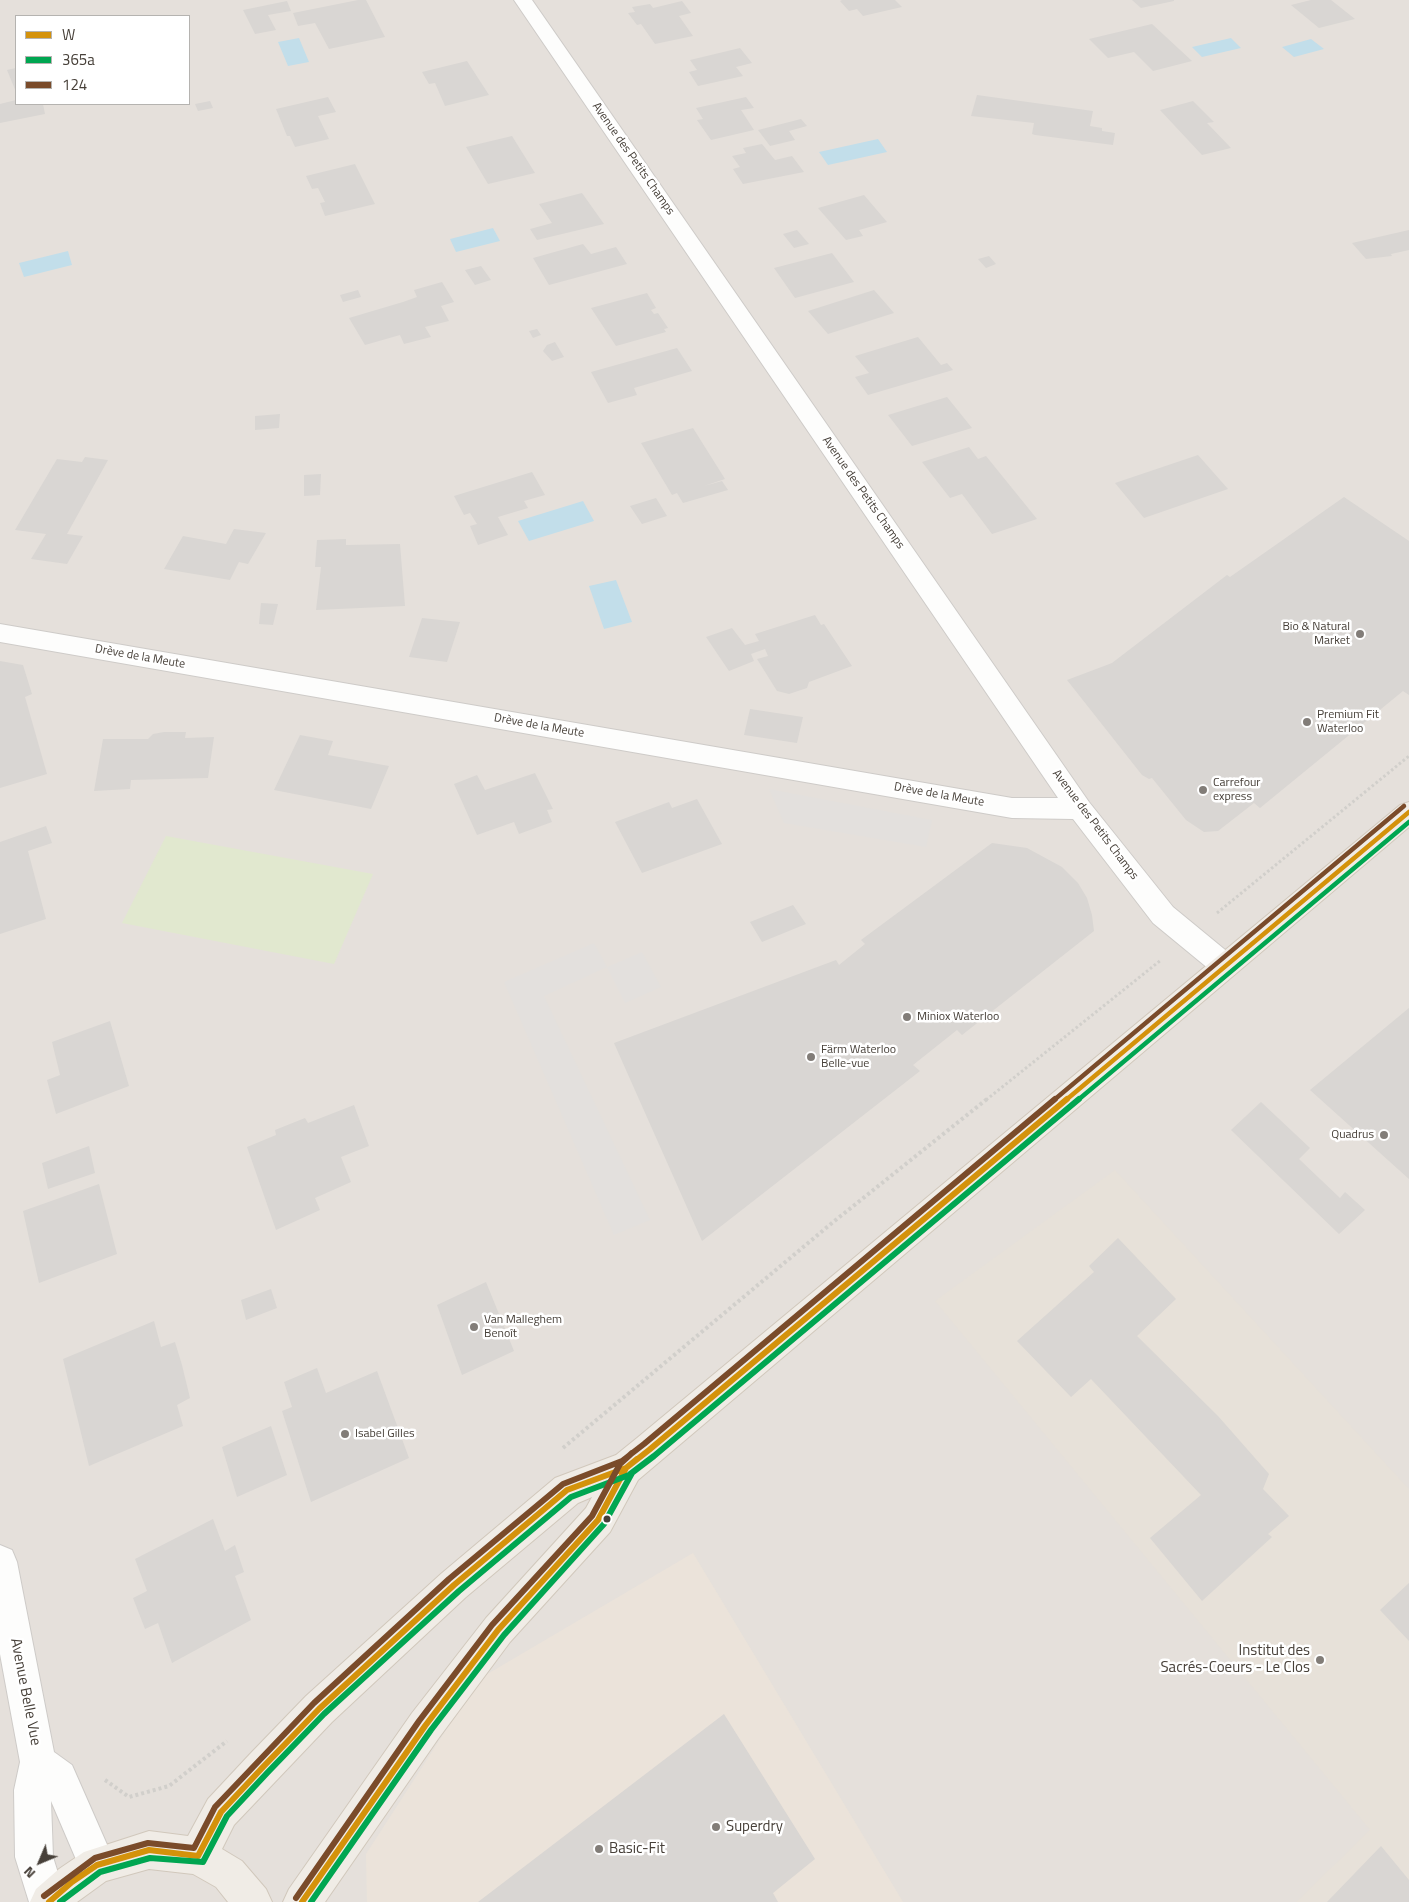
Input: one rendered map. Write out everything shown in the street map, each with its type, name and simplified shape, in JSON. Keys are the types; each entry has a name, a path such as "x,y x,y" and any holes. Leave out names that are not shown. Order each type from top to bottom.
{"main road":[{"path":"198,1856 222,1812 263,1766 319,1709 454,1585 567,1490 626,1468 1409,812"},
{"path":"302,1902 425,1726 498,1630 598,1520 626,1468"},
{"path":"49,1902 96,1865 149,1850 198,1856 229,1874 253,1902"}],"street":[{"name":"Avenue des Petits Champs","path":"523,0 1080,809 1163,915 1225,966"},
{"name":"Drève de la Meute","path":"0,633 1012,808 1080,809"},
{"name":"Avenue Belle Vue","path":"0,1562 38,1762 32,1790 34,1857 49,1902"},
{"name":"Avenue Belle Vue","path":"38,1762 59,1778 96,1865"}],"path":[{"path":"1236,898 1409,756"},
{"path":"561,1450 832,1223 1136,980"},
{"path":"100,1776 129,1797 169,1786 229,1740"}],"shaded area":[{"path":"0,0 1409,0 1409,1902 0,1902"},
{"path":"769,789 932,820 926,847 784,823"},
{"path":"594,943 607,967 544,996 650,1220 614,1235 504,982"},
{"path":"642,952 661,987 625,1003 607,967"},
{"name":"Institut des Sacrés-Coeurs - Le Clos","path":"1115,1170 1409,1489 1409,1902 1296,1902 1370,1830 935,1301"},
{"path":"693,1553 903,1902 367,1902 366,1854 479,1679"}],"green space":[{"path":"166,836 373,874 334,964 122,923"}],"water":[{"path":"299,38 309,62 288,66 278,42"},
{"path":"1231,38 1241,48 1202,57 1192,47"},
{"path":"1311,39 1324,49 1294,57 1282,47"},
{"path":"878,139 887,152 828,165 819,152"},
{"path":"493,228 500,241 456,252 450,239"},
{"path":"68,251 72,265 24,277 19,263"},
{"path":"583,501 594,521 529,541 518,521"},
{"path":"616,580 632,622 604,629 589,586"}],"building":[{"path":"366,0 385,37 329,49 315,23 298,26 293,13"},
{"path":"895,0 902,7 863,16 857,9 849,11 840,1"},
{"path":"1132,0 1174,0 1174,1 1141,8"},
{"path":"1311,0 1331,0 1355,19 1319,28 1291,5"},
{"path":"287,1 291,11 268,15 276,30 255,34 243,10"},
{"path":"682,1 691,13 679,16 693,36 655,44 641,24 637,25 628,13 635,12 632,7 650,4 653,8"},
{"path":"1152,24 1192,61 1153,71 1134,52 1108,58 1089,39"},
{"path":"740,48 752,63 736,67 743,76 698,86 689,72 697,70 690,60"},
{"path":"467,61 489,95 445,106 435,83 429,84 422,72"},
{"path":"15,68 15,90 7,70"},
{"path":"977,95 1093,111 1090,126 1102,128 1102,131 1115,133 1113,145 1035,135 1032,134 1034,123 971,116"},
{"path":"328,97 336,112 318,116 329,139 295,147 290,136 287,136 276,109"},
{"path":"746,97 754,108 741,110 754,130 711,140 697,120 703,119 696,108"},
{"path":"15,100 15,105 43,105 45,114 0,123 0,104"},
{"path":"210,101 213,108 198,111 195,104"},
{"path":"1193,101 1214,122 1207,123 1231,148 1202,155 1160,110"},
{"path":"801,119 807,126 789,131 795,140 770,146 758,130"},
{"path":"512,136 535,173 488,184 466,147"},
{"path":"762,144 775,160 792,156 804,172 743,184 733,169 740,167 732,156 746,153 743,148"},
{"path":"355,164 375,204 325,216 320,203 325,202 318,188 312,189 306,176"},
{"path":"582,193 604,224 537,240 530,229 552,223 539,204"},
{"path":"864,195 887,222 859,230 863,236 846,240 818,208"},
{"path":"797,230 809,244 794,248 783,234"},
{"path":"1409,230 1409,250 1391,254 1392,256 1366,259 1352,243"},
{"path":"583,244 591,254 616,247 627,264 549,285 533,258"},
{"path":"832,253 854,282 795,298 774,268"},
{"path":"989,256 996,264 986,268 978,259"},
{"path":"481,266 491,280 475,285 465,270"},
{"path":"442,282 454,302 441,306 449,321 425,327 431,337 404,344 400,335 365,345 349,318 417,297 414,290"},
{"path":"358,290 361,297 343,302 340,295"},
{"path":"874,290 894,313 828,334 808,311"},
{"path":"647,293 656,308 651,310 654,314 658,313 668,328 664,329 666,332 616,346 591,308"},
{"path":"537,329 541,335 533,338 529,331"},
{"path":"918,337 941,365 947,363 953,370 868,395 855,377 869,373 855,356"},
{"path":"555,342 564,357 552,361 543,351 547,345"},
{"path":"677,348 692,371 634,388 637,395 608,403 591,372"},
{"path":"947,397 972,428 912,446 888,415"},
{"path":"280,414 279,428 255,430 255,416"},
{"path":"693,428 725,479 704,486 722,481 728,490 683,503 677,493 672,495 641,443"},
{"path":"969,447 978,459 986,456 1037,519 992,534 962,494 950,498 922,462"},
{"path":"1198,455 1228,489 1144,518 1115,483"},
{"path":"85,457 108,460 67,534 83,536 67,564 31,559 46,534 15,530 57,459 82,462"},
{"path":"532,472 545,495 524,501 528,508 498,517 508,535 478,545 470,526 477,524 470,513 464,515 454,496"},
{"path":"321,474 320,495 304,496 304,475"},
{"path":"1344,497 1409,541 1409,695 1403,691 1260,808 1254,803 1218,831 1204,832 1186,820 1152,778 1149,779 1142,775 1067,680 1112,663 1227,575 1230,577"},
{"path":"656,498 667,516 642,524 630,506"},
{"path":"234,529 266,533 248,564 239,562 230,580 164,569 183,536 226,544"},
{"path":"346,539 346,545 400,544 405,606 316,610 321,567 315,567 317,540"},
{"path":"261,603 278,604 273,625 259,624"},
{"path":"815,615 821,625 824,624 852,666 809,682 807,688 789,694 777,691 757,659 768,656 765,649 751,654 754,661 729,671 706,637 732,628 745,645 759,641 755,634"},
{"path":"422,618 460,622 447,662 409,657"},
{"path":"0,661 23,665 32,694 25,697 47,774 0,788"},
{"path":"750,709 803,717 797,743 744,735"},
{"path":"186,732 185,738 214,737 208,778 131,780 130,789 94,791 103,739 148,739 153,734"},
{"path":"300,735 333,741 328,755 389,766 371,809 274,790"},
{"path":"535,773 553,809 547,810 552,822 519,834 514,822 477,835 454,784 477,775 485,790"},
{"path":"697,799 722,844 642,873 615,822 669,802 672,808"},
{"path":"46,826 52,843 28,851 46,919 0,934 0,842"},
{"path":"992,843 1027,848 1062,867 1078,883 1087,898 1094,931 962,1035 957,1030 913,1065 920,1071 702,1241 614,1043 836,960 839,965 865,944 861,940"},
{"path":"793,905 806,924 762,942 750,922"},
{"name":"Quadrus","path":"1409,1008 1409,1179 1310,1090"},
{"path":"110,1021 129,1086 56,1114 47,1080 60,1075 52,1042"},
{"path":"1261,1102 1310,1148 1299,1159 1340,1198 1345,1192 1365,1210 1339,1234 1231,1130"},
{"path":"354,1105 369,1146 341,1157 351,1182 315,1198 320,1210 276,1230 247,1147 276,1135 275,1130 305,1118 308,1123"},
{"path":"89,1146 95,1173 48,1189 42,1163"},
{"path":"99,1184 117,1254 39,1283 23,1211"},
{"path":"1118,1238 1176,1299 1137,1336 1218,1416 1269,1474 1263,1489 1289,1516 1268,1534 1272,1537 1202,1601 1150,1538 1201,1495 1091,1379 1071,1397 1017,1341 1094,1272 1089,1266"},
{"name":"Van Malleghem Benoît","path":"486,1282 514,1351 462,1375 437,1305"},
{"path":"271,1289 277,1308 246,1320 241,1300"},
{"path":"154,1321 161,1347 175,1342 182,1365 190,1398 177,1405 183,1426 89,1466 63,1359"},
{"name":"Isabel Gilles","path":"317,1368 326,1393 377,1371 409,1458 311,1502 282,1411 292,1407 284,1382"},
{"path":"271,1426 287,1475 237,1497 222,1447"},
{"path":"213,1519 225,1551 235,1545 244,1572 235,1576 251,1620 172,1663 158,1623 145,1629 133,1598 147,1591 135,1559"},
{"path":"1409,1583 1409,1641 1380,1610"},
{"name":"Superdry","path":"724,1714 815,1859 773,1893 778,1902 478,1902"},
{"path":"1381,1846 1409,1880 1409,1902 1327,1902"}],"transit line":[{"name":"124","path":"44,1896 68,1876 95,1858 148,1843 194,1848 215,1807 314,1703 449,1579 563,1484 622,1461 644,1444 1404,806"},
{"name":"W","path":"49,1902 72,1882 97,1865 149,1850 198,1856 221,1812 263,1767 319,1709 454,1585 567,1490 626,1468 649,1450 1409,812"},
{"name":"365a","path":"60,1902 100,1872 150,1858 203,1862 227,1816 268,1772 324,1714 459,1591 571,1497 629,1475 654,1456 1409,822"},
{"name":"124","path":"296,1898 419,1721 492,1625 592,1516 620,1464 632,1453"},
{"name":"W","path":"302,1902 425,1726 498,1630 598,1520 626,1468 637,1459"},
{"name":"365a","path":"311,1902 431,1730 504,1635 604,1524 632,1473 642,1465"}],"place":[{"name":"Bio & Natural Market","path":"1360,634"},
{"name":"Premium Fit Waterloo","path":"1307,722"},
{"name":"Carrefour express","path":"1203,790"},
{"name":"Miniox Waterloo","path":"907,1017"},
{"name":"Färm Waterloo Belle-vue","path":"811,1057"},
{"name":"Quadrus","path":"1384,1135"},
{"name":"Van Malleghem Benoît","path":"474,1327"},
{"name":"Isabel Gilles","path":"345,1434"},
{"name":"Institut des Sacrés-Coeurs - Le Clos","path":"1320,1660"},
{"name":"Superdry","path":"716,1827"},
{"name":"Basic-Fit","path":"599,1849"}]}
